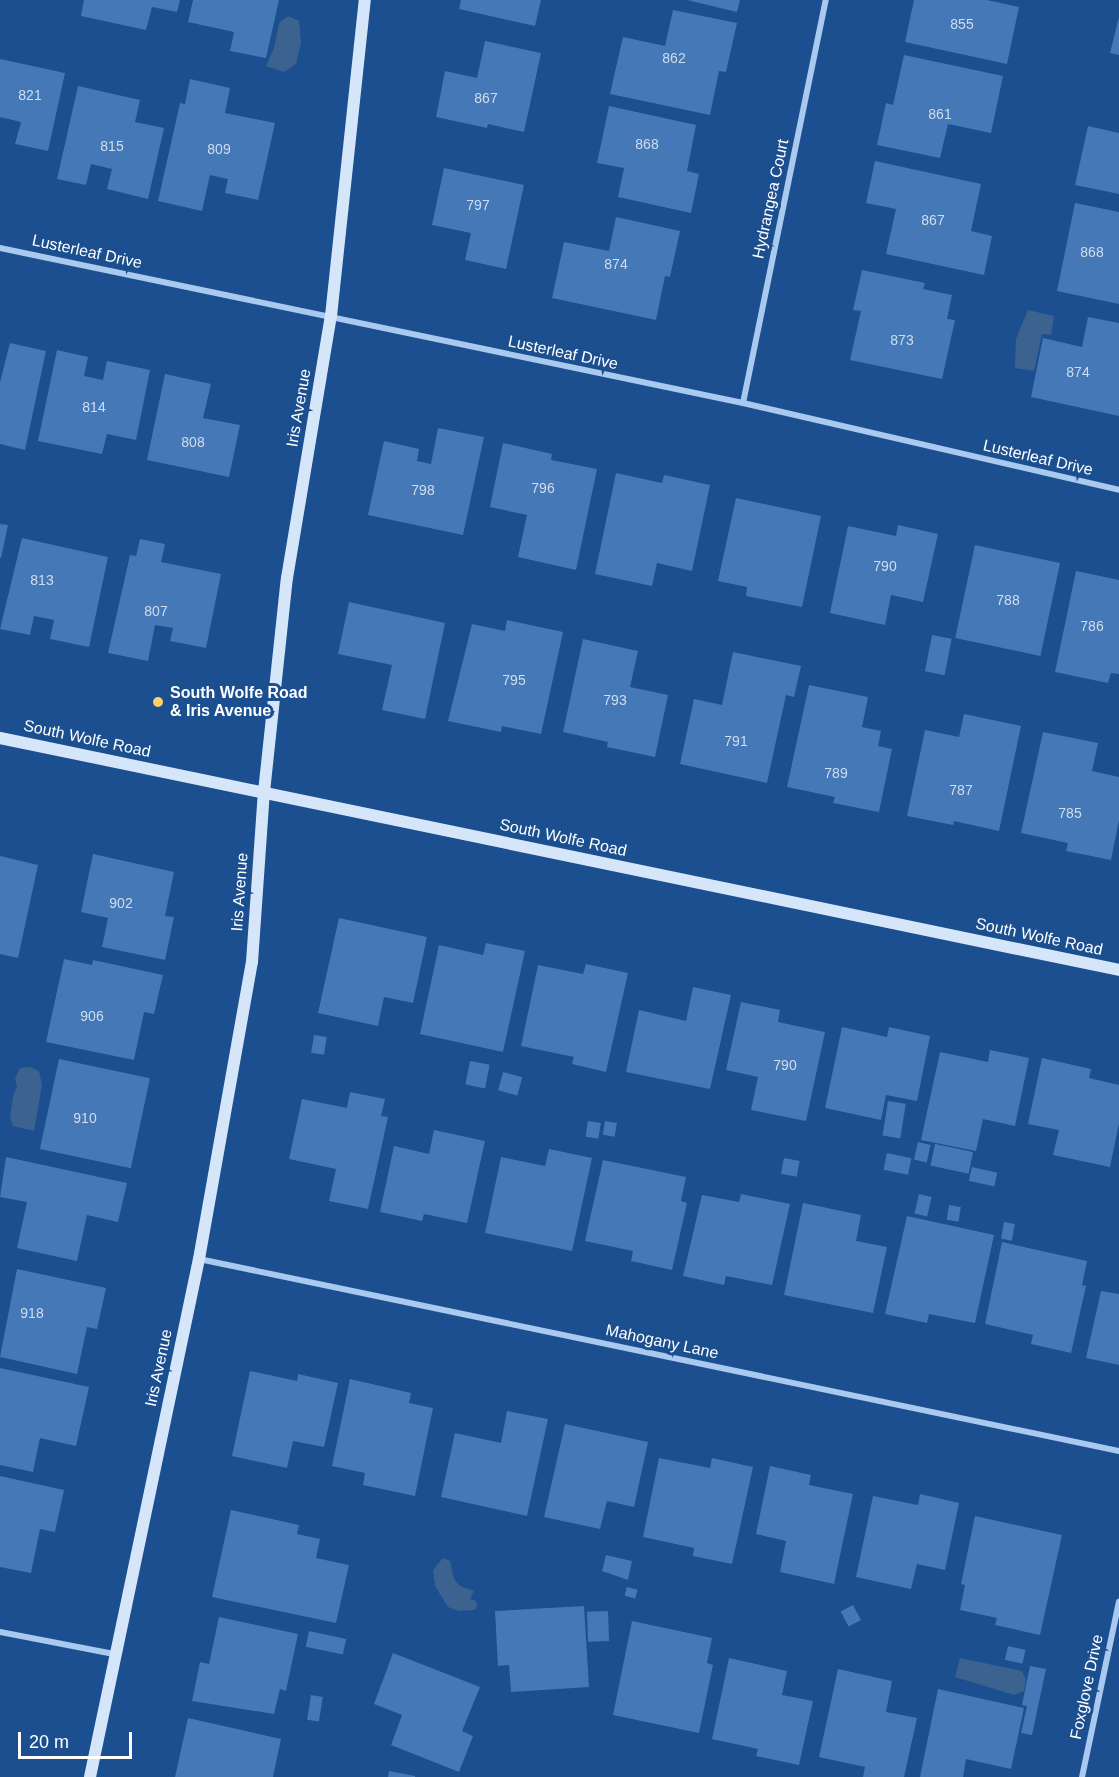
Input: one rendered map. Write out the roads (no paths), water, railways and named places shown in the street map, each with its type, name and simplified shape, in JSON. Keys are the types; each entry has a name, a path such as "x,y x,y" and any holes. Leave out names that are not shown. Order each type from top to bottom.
{"street":[{"name":"Iris Avenue","path":"90,1777 114,1654 199,1259 252,962 264,792 287,578 331,316 365,0"},
{"name":"Hydrangea Court","path":"743,403 826,0"},
{"name":"Lusterleaf Drive","path":"0,248 743,403 1119,490"},
{"name":"South Wolfe Road","path":"0,738 1119,970"},
{"name":"Mahogany Lane","path":"199,1259 1119,1451"},
{"name":"Foxglove Drive","path":"1082,1777 1119,1602"},
{"path":"0,1632 114,1654"}],"water":[{"path":"288,16 299,21 301,43 296,64 284,72 266,66 274,48 279,23"},
{"path":"1028,310 1054,316 1051,335 1042,334 1034,371 1015,368 1016,339"},
{"path":"30,1067 39,1071 42,1085 34,1131 13,1126 10,1118 13,1096 17,1087 15,1079 20,1068"},
{"path":"443,1558 450,1561 454,1579 460,1586 474,1591 470,1599 476,1601 475,1610 459,1611 448,1607 435,1586 433,1570"},
{"path":"960,1658 1022,1671 1026,1680 1024,1691 1014,1695 955,1677"}],"place":[{"name":"South Wolfe Road & Iris Avenue","path":"158,702"}]}
